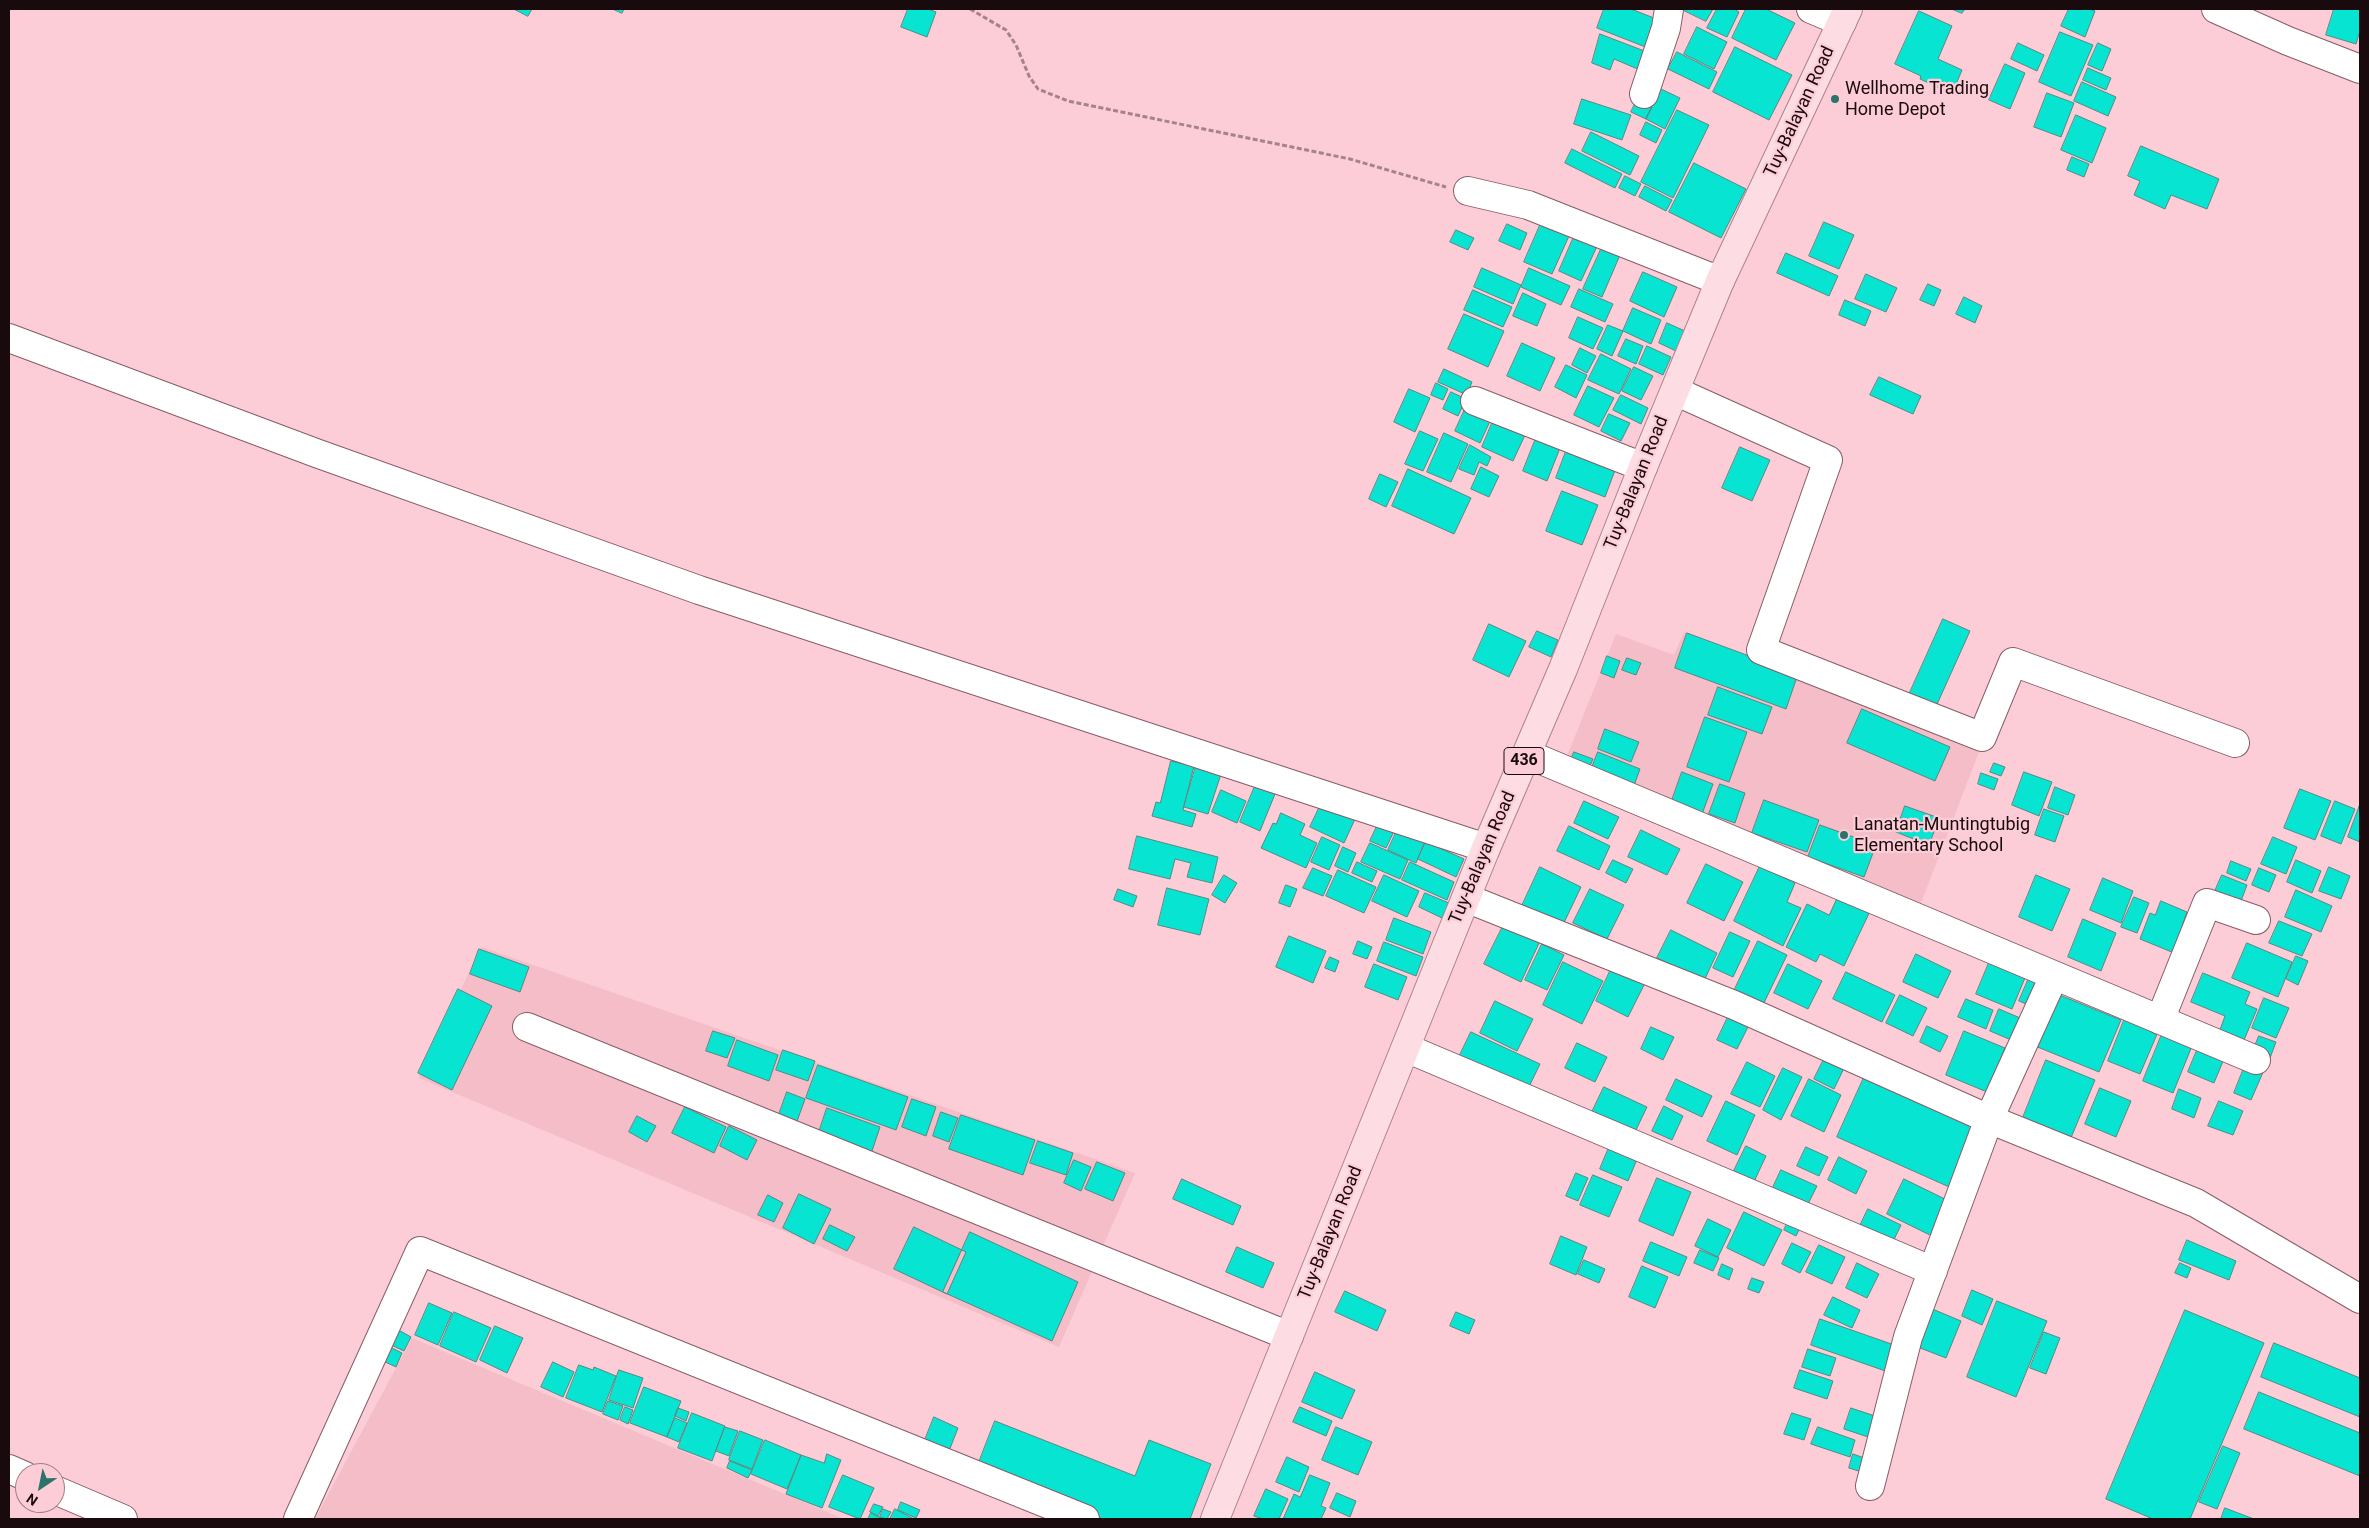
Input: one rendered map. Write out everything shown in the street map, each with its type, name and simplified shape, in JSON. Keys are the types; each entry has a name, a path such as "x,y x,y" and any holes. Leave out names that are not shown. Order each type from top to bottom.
{"main road":[{"name":"Tuy-Balayan Road","path":"1215,1519 1486,848 1564,669 1643,467 1720,281 1845,16"}],"street":[{"path":"1644,94 1666,28 1669,9"},
{"path":"1811,9 1845,16"},
{"path":"2216,9 2288,41 2360,69"},
{"path":"1468,191 1528,205 1720,281"},
{"path":"9,338 316,453 699,590 1486,848"},
{"path":"1675,391 1828,460 1761,650 1982,737 2013,662 2235,743"},
{"path":"1475,401 1643,467"},
{"path":"1527,754 2256,1060"},
{"path":"1466,898 1734,1004 1990,1119 2196,1203 2360,1299"},
{"path":"2160,1020 2207,903 2256,920"},
{"path":"1870,1486 1908,1337 1990,1119 2054,976"},
{"path":"527,1027 1289,1336"},
{"path":"1406,1048 1933,1271"},
{"path":"298,1519 420,1251 1085,1519"},
{"path":"65,1494 123,1519"}],"path":[{"path":"970,9 1006,30 1016,45 1029,76 1038,89 1068,102 1350,159 1435,185 1468,191"}],"shaded area":[{"name":"Lanatan-Muntingtubig Elementary School","path":"1684,632 1979,752 1921,903 1563,766 1616,634 1674,655"},
{"path":"481,947 1135,1173 1059,1347 419,1078"},
{"path":"412,1338 806,1503 844,1519 315,1519"}],"building":[{"path":"514,9 532,9 528,16"},
{"path":"613,9 624,9 622,13"},
{"path":"908,9 928,9 936,12 927,37 901,27"},
{"path":"1604,9 1631,9 1659,20 1648,48 1597,28"},
{"path":"1681,9 1713,9 1706,21"},
{"path":"1717,9 1734,9 1739,12 1727,37 1707,28"},
{"path":"1746,9 1766,9 1795,23 1776,60 1732,38"},
{"path":"1952,9 1965,9 1962,13"},
{"path":"2069,9 2089,9 2095,11 2085,37 2061,26"},
{"path":"2334,9 2360,9 2360,31 2356,44 2326,35"},
{"path":"1919,11 1952,26 1938,59 1962,70 1952,94 1920,79 1921,76 1895,64"},
{"path":"1697,27 1727,42 1714,69 1684,54"},
{"path":"2060,32 2093,45 2071,96 2039,82"},
{"path":"1600,34 1647,52 1640,70 1614,59 1610,70 1592,63"},
{"path":"2018,43 2044,55 2037,71 2011,59"},
{"path":"2098,43 2111,49 2102,71 2088,65"},
{"path":"1735,47 1792,75 1769,120 1713,92"},
{"path":"1677,52 1717,72 1709,89 1668,69"},
{"path":"2005,64 2025,73 2010,109 1989,100"},
{"path":"2088,68 2111,78 2106,90 2083,80"},
{"path":"2082,82 2116,97 2108,116 2074,101"},
{"path":"1661,89 1680,98 1665,129 1646,119"},
{"path":"2047,93 2074,103 2061,137 2034,127"},
{"path":"1582,99 1631,115 1622,140 1574,124"},
{"path":"1637,100 1652,107 1646,119 1631,112"},
{"path":"1677,110 1709,125 1673,198 1641,182"},
{"path":"2076,115 2106,128 2092,163 2061,150"},
{"path":"1646,122 1662,130 1656,143 1640,135"},
{"path":"1591,132 1639,156 1630,175 1582,151"},
{"path":"2141,146 2219,179 2207,209 2171,195 2165,209 2134,195 2140,181 2128,176"},
{"path":"1572,149 1622,174 1615,188 1565,163"},
{"path":"2072,157 2089,164 2084,177 2067,170"},
{"path":"1694,163 1746,189 1721,238 1669,212"},
{"path":"1625,176 1641,184 1635,196 1619,188"},
{"path":"1645,186 1672,200 1666,211 1639,197"},
{"path":"1824,222 1854,235 1839,269 1809,256"},
{"path":"1541,223 1569,236 1552,274 1524,262"},
{"path":"1507,224 1527,233 1520,250 1499,241"},
{"path":"1456,230 1474,238 1468,250 1450,242"},
{"path":"1576,232 1599,242 1581,281 1559,271"},
{"path":"1602,247 1620,255 1602,297 1583,289"},
{"path":"1786,253 1838,276 1829,296 1777,273"},
{"path":"1482,268 1521,285 1513,304 1474,287"},
{"path":"1529,268 1570,286 1561,305 1521,287"},
{"path":"1643,272 1677,287 1664,317 1630,301"},
{"path":"1866,274 1897,288 1886,312 1855,299"},
{"path":"1928,284 1941,290 1934,306 1920,300"},
{"path":"1579,289 1613,304 1605,322 1571,307"},
{"path":"1473,290 1512,307 1503,327 1464,310"},
{"path":"1523,293 1546,304 1537,326 1513,316"},
{"path":"1964,297 1982,306 1975,323 1956,314"},
{"path":"1845,300 1871,311 1865,326 1839,315"},
{"path":"1633,308 1661,320 1651,344 1623,331"},
{"path":"1464,314 1504,331 1488,367 1448,349"},
{"path":"1578,317 1603,328 1593,349 1569,338"},
{"path":"1667,323 1685,331 1676,351 1659,343"},
{"path":"1608,325 1623,331 1612,356 1597,349"},
{"path":"1626,339 1643,346 1636,364 1618,356"},
{"path":"1522,343 1555,358 1540,391 1507,376"},
{"path":"1647,346 1671,357 1663,375 1639,364"},
{"path":"1580,348 1596,356 1587,373 1572,365"},
{"path":"1601,354 1631,369 1619,394 1588,380"},
{"path":"1566,365 1587,375 1576,398 1555,387"},
{"path":"1634,367 1653,376 1641,400 1622,391"},
{"path":"1444,369 1472,382 1467,395 1438,382"},
{"path":"1879,377 1921,396 1913,414 1870,395"},
{"path":"1436,383 1448,389 1443,400 1431,395"},
{"path":"1588,386 1614,398 1599,427 1574,415"},
{"path":"1409,389 1430,398 1415,432 1394,422"},
{"path":"1451,392 1466,399 1458,416 1443,409"},
{"path":"1621,395 1648,408 1641,424 1613,410"},
{"path":"1466,407 1491,419 1480,443 1455,431"},
{"path":"1609,414 1630,423 1621,441 1601,431"},
{"path":"1493,421 1525,435 1513,461 1482,447"},
{"path":"1420,431 1438,439 1423,471 1405,464"},
{"path":"1444,433 1468,444 1451,482 1427,472"},
{"path":"1536,438 1560,448 1547,481 1523,471"},
{"path":"1470,445 1491,457 1487,466 1479,462 1474,475 1459,469"},
{"path":"1568,446 1617,465 1605,497 1556,478"},
{"path":"1740,447 1770,460 1752,501 1722,488"},
{"path":"1481,467 1499,476 1489,497 1471,489"},
{"path":"1408,469 1471,498 1454,534 1392,506"},
{"path":"1380,474 1398,482 1386,507 1369,499"},
{"path":"1562,491 1598,505 1582,545 1546,531"},
{"path":"1943,619 1970,631 1934,711 1907,699"},
{"path":"1489,624 1526,641 1509,677 1473,660"},
{"path":"1537,631 1558,640 1551,657 1529,647"},
{"path":"1687,633 1798,674 1786,709 1675,668"},
{"path":"1607,656 1620,661 1614,678 1601,673"},
{"path":"1627,658 1641,663 1636,675 1622,670"},
{"path":"1718,687 1772,707 1762,734 1708,715"},
{"path":"1862,709 1950,747 1935,781 1847,743"},
{"path":"1705,717 1747,732 1729,782 1687,767"},
{"path":"1605,729 1639,742 1631,762 1598,749"},
{"path":"1574,752 1593,759 1587,772 1569,765"},
{"path":"1598,752 1640,769 1632,791 1589,775"},
{"path":"1171,761 1194,766 1183,810 1196,814 1192,827 1152,816 1156,802 1160,803"},
{"path":"1994,763 2005,767 2001,776 1990,772"},
{"path":"1196,766 1221,774 1208,814 1184,807"},
{"path":"1682,772 1713,784 1701,817 1670,806"},
{"path":"2024,772 2052,782 2039,816 2012,805"},
{"path":"1981,773 1998,779 1994,790 1978,784"},
{"path":"1720,784 1745,793 1735,823 1709,814"},
{"path":"1255,786 1275,794 1260,831 1240,822"},
{"path":"2055,787 2075,795 2068,815 2048,808"},
{"path":"2300,789 2331,801 2315,840 2284,828"},
{"path":"1221,790 1246,801 1237,823 1212,812"},
{"path":"1764,800 1819,820 1807,852 1752,833"},
{"path":"1584,801 1619,817 1608,839 1574,823"},
{"path":"2335,801 2355,809 2341,844 2321,836"},
{"path":"1321,804 1355,819 1344,843 1310,827"},
{"path":"2360,804 2360,842 2348,837"},
{"path":"1905,806 1939,818 1929,845 1896,832"},
{"path":"2044,809 2064,816 2055,842 2035,835"},
{"path":"1281,813 1305,824 1300,835 1317,843 1306,868 1261,848 1273,823 1276,824"},
{"path":"1379,822 1395,829 1386,848 1370,841"},
{"path":"1820,825 1876,845 1864,877 1808,857"},
{"path":"1569,826 1610,846 1599,870 1557,851"},
{"path":"1398,828 1425,841 1416,863 1388,850"},
{"path":"1641,830 1680,849 1667,875 1628,857"},
{"path":"1137,836 1218,857 1212,883 1187,877 1191,863 1175,859 1170,879 1129,869"},
{"path":"1322,837 1340,845 1329,870 1311,862"},
{"path":"2273,837 2297,847 2286,874 2261,864"},
{"path":"1426,842 1464,859 1456,877 1418,859"},
{"path":"1370,843 1408,860 1400,879 1361,862"},
{"path":"1343,847 1356,853 1348,872 1335,866"},
{"path":"1613,860 1633,869 1626,883 1606,873"},
{"path":"2296,860 2321,871 2312,893 2287,882"},
{"path":"2231,861 2251,869 2246,881 2227,873"},
{"path":"1357,862 1377,871 1372,882 1352,873"},
{"path":"1410,862 1454,882 1447,900 1402,880"},
{"path":"1706,864 1743,882 1724,921 1687,903"},
{"path":"1760,866 1795,883 1787,902 1801,908 1783,946 1734,921"},
{"path":"1540,867 1581,887 1561,929 1520,910"},
{"path":"2329,867 2350,876 2341,899 2319,891"},
{"path":"1313,868 1332,876 1323,896 1303,888"},
{"path":"2259,868 2276,875 2269,892 2252,885"},
{"path":"1338,870 1376,887 1364,913 1326,896"},
{"path":"1224,875 1237,883 1225,903 1212,895"},
{"path":"1384,875 1419,891 1407,917 1372,901"},
{"path":"2036,875 2070,889 2052,931 2019,917"},
{"path":"2222,875 2247,885 2238,909 2212,898"},
{"path":"2103,878 2133,891 2121,923 2090,910"},
{"path":"1286,885 1297,889 1290,907 1279,903"},
{"path":"1167,888 1209,899 1200,935 1158,925"},
{"path":"1118,889 1137,896 1133,907 1114,900"},
{"path":"1590,889 1624,905 1607,939 1573,923"},
{"path":"1841,890 1873,905 1844,966 1820,954 1816,962 1786,947 1807,904 1829,915"},
{"path":"2296,890 2332,906 2321,932 2285,917"},
{"path":"1425,893 1449,903 1442,918 1419,907"},
{"path":"2134,897 2149,903 2137,933 2121,927"},
{"path":"2161,901 2187,912 2182,926 2189,930 2179,955 2140,939 2150,913 2155,915"},
{"path":"1394,918 1431,932 1423,954 1386,940"},
{"path":"2083,919 2116,933 2101,971 2068,957"},
{"path":"2279,921 2312,934 2302,956 2269,943"},
{"path":"1504,924 1540,941 1521,982 1484,964"},
{"path":"1671,930 1717,953 1704,981 1657,958"},
{"path":"1730,932 1750,941 1733,977 1713,968"},
{"path":"1289,936 1326,951 1313,983 1276,967"},
{"path":"1358,941 1372,947 1367,959 1353,954"},
{"path":"1758,941 1787,955 1761,1009 1732,995"},
{"path":"1384,942 1423,957 1416,976 1377,961"},
{"path":"2247,943 2292,962 2278,997 2232,978"},
{"path":"1542,944 1564,955 1547,990 1525,980"},
{"path":"479,949 529,967 520,992 470,974"},
{"path":"1916,954 1951,971 1938,998 1903,982"},
{"path":"2296,956 2308,961 2298,985 2286,979"},
{"path":"1330,957 1339,961 1335,972 1325,968"},
{"path":"1991,958 2027,973 2012,1009 1976,994"},
{"path":"1563,962 1603,981 1582,1024 1543,1005"},
{"path":"1374,964 1407,977 1398,1000 1365,987"},
{"path":"1788,964 1822,981 1808,1009 1774,993"},
{"path":"1612,967 1645,983 1628,1017 1596,1001"},
{"path":"2032,971 2048,978 2036,1008 2019,1001"},
{"path":"1846,972 1895,995 1882,1022 1833,999"},
{"path":"2203,973 2250,992 2245,1004 2257,1009 2242,1045 2218,1035 2225,1016 2191,1002"},
{"path":"458,989 492,1006 452,1090 418,1073"},
{"path":"2057,994 2121,1020 2099,1072 2035,1046"},
{"path":"1900,995 1927,1008 1913,1036 1886,1023"},
{"path":"2264,998 2289,1008 2276,1038 2252,1028"},
{"path":"1966,999 1993,1010 1986,1029 1958,1017"},
{"path":"1495,1001 1533,1019 1517,1051 1480,1033"},
{"path":"1999,1009 2025,1020 2016,1042 1990,1031"},
{"path":"1728,1017 1748,1027 1737,1049 1717,1040"},
{"path":"2125,1018 2158,1032 2140,1074 2108,1061"},
{"path":"1927,1026 1948,1036 1940,1052 1920,1042"},
{"path":"1651,1027 1674,1037 1663,1060 1641,1049"},
{"path":"713,1031 735,1038 727,1058 706,1051"},
{"path":"1964,1031 2005,1048 1987,1092 1946,1075"},
{"path":"1471,1032 1540,1064 1526,1093 1457,1061"},
{"path":"2162,1034 2192,1046 2173,1093 2143,1081"},
{"path":"2259,1036 2276,1042 2270,1058 2253,1051"},
{"path":"737,1040 778,1055 769,1081 728,1066"},
{"path":"1577,1043 1607,1057 1595,1082 1565,1068"},
{"path":"2200,1043 2226,1054 2214,1083 2188,1072"},
{"path":"783,1050 815,1061 808,1081 776,1070"},
{"path":"1826,1055 1846,1064 1834,1089 1814,1079"},
{"path":"2046,1060 2095,1080 2068,1145 2020,1125"},
{"path":"1747,1062 1775,1076 1760,1107 1731,1094"},
{"path":"2246,1063 2264,1070 2251,1100 2234,1093"},
{"path":"818,1065 908,1097 896,1130 806,1098"},
{"path":"1783,1068 1802,1077 1781,1120 1763,1110"},
{"path":"1866,1073 1985,1125 1956,1190 1837,1137"},
{"path":"1676,1079 1712,1096 1702,1117 1666,1100"},
{"path":"1809,1079 1841,1095 1824,1132 1791,1116"},
{"path":"1604,1087 1647,1107 1635,1132 1592,1112"},
{"path":"2100,1088 2131,1101 2116,1137 2085,1124"},
{"path":"2179,1089 2201,1098 2194,1118 2172,1109"},
{"path":"787,1092 805,1099 795,1127 777,1120"},
{"path":"912,1099 936,1107 926,1136 902,1127"},
{"path":"1726,1101 1755,1115 1737,1155 1707,1141"},
{"path":"2219,1101 2243,1111 2233,1135 2208,1126"},
{"path":"1664,1106 1683,1116 1672,1140 1652,1131"},
{"path":"685,1107 726,1127 714,1153 672,1133"},
{"path":"827,1108 880,1127 869,1160 816,1141"},
{"path":"941,1112 958,1118 949,1142 933,1136"},
{"path":"961,1115 1035,1140 1023,1175 949,1149"},
{"path":"637,1116 656,1126 647,1142 629,1132"},
{"path":"729,1126 757,1140 747,1160 720,1146"},
{"path":"1038,1141 1073,1153 1066,1175 1030,1163"},
{"path":"1610,1145 1638,1157 1628,1181 1600,1169"},
{"path":"1746,1146 1766,1156 1752,1186 1731,1177"},
{"path":"1806,1147 1828,1157 1819,1176 1797,1166"},
{"path":"1839,1157 1867,1171 1856,1194 1828,1180"},
{"path":"1074,1160 1091,1167 1081,1191 1064,1183"},
{"path":"1097,1162 1125,1173 1113,1201 1085,1189"},
{"path":"1781,1170 1817,1186 1805,1210 1770,1194"},
{"path":"1576,1173 1588,1178 1578,1201 1566,1196"},
{"path":"1593,1175 1622,1187 1609,1217 1580,1205"},
{"path":"1657,1178 1691,1192 1673,1236 1639,1221"},
{"path":"1182,1179 1241,1206 1233,1225 1173,1199"},
{"path":"1904,1179 1951,1202 1934,1237 1887,1214"},
{"path":"799,1194 831,1209 814,1244 783,1228"},
{"path":"768,1195 783,1203 774,1222 758,1215"},
{"path":"1868,1209 1901,1225 1890,1248 1857,1232"},
{"path":"1744,1212 1782,1230 1764,1266 1727,1248"},
{"path":"1791,1216 1803,1222 1796,1236 1784,1230"},
{"path":"1708,1219 1731,1230 1718,1257 1695,1246"},
{"path":"830,1225 855,1237 847,1251 823,1239"},
{"path":"914,1227 966,1252 947,1294 894,1269"},
{"path":"970,1232 1078,1282 1052,1341 943,1292"},
{"path":"1561,1236 1587,1247 1576,1275 1550,1264"},
{"path":"2187,1240 2236,1261 2229,1280 2179,1260"},
{"path":"1651,1242 1687,1257 1679,1276 1643,1261"},
{"path":"1792,1243 1811,1252 1800,1273 1782,1264"},
{"path":"1819,1245 1845,1257 1832,1284 1806,1272"},
{"path":"1237,1247 1274,1263 1263,1288 1226,1272"},
{"path":"1700,1250 1719,1258 1713,1271 1694,1263"},
{"path":"1584,1260 1605,1269 1599,1283 1578,1274"},
{"path":"1857,1263 1879,1274 1867,1298 1846,1288"},
{"path":"2180,1263 2191,1268 2187,1278 2175,1273"},
{"path":"1722,1264 1733,1269 1729,1280 1718,1275"},
{"path":"1642,1266 1668,1277 1655,1308 1629,1297"},
{"path":"1752,1278 1764,1282 1759,1293 1748,1289"},
{"path":"1972,1290 1993,1299 1982,1325 1962,1316"},
{"path":"1345,1291 1386,1310 1377,1331 1335,1312"},
{"path":"1833,1297 1860,1310 1852,1328 1824,1315"},
{"path":"1997,1301 2047,1321 2016,1397 1967,1377"},
{"path":"429,1303 452,1313 438,1345 415,1335"},
{"path":"1930,1308 1961,1321 1946,1358 1915,1346"},
{"path":"2185,1310 2264,1343 2190,1519 2153,1519 2106,1499"},
{"path":"454,1312 491,1328 476,1362 440,1346"},
{"path":"1456,1312 1475,1320 1469,1334 1450,1326"},
{"path":"1820,1319 1900,1347 1891,1373 1811,1345"},
{"path":"495,1326 523,1338 507,1373 480,1360"},
{"path":"395,1328 411,1337 404,1351 387,1343"},
{"path":"2044,1332 2060,1338 2046,1374 2030,1368"},
{"path":"2274,1343 2360,1378 2360,1417 2261,1377"},
{"path":"388,1346 402,1353 396,1367 381,1360"},
{"path":"1808,1349 1836,1358 1830,1376 1802,1367"},
{"path":"553,1362 574,1372 563,1397 541,1387"},
{"path":"579,1365 593,1370 594,1367 616,1376 602,1412 566,1398"},
{"path":"619,1370 643,1378 633,1408 609,1400"},
{"path":"1800,1370 1833,1381 1827,1399 1794,1388"},
{"path":"1315,1372 1355,1390 1342,1419 1302,1402"},
{"path":"644,1387 681,1401 667,1437 630,1423"},
{"path":"2259,1392 2360,1433 2360,1476 2244,1429"},
{"path":"608,1401 623,1406 618,1420 603,1414"},
{"path":"625,1407 633,1410 628,1424 620,1420"},
{"path":"1300,1407 1332,1421 1326,1436 1293,1422"},
{"path":"678,1408 689,1412 686,1421 675,1416"},
{"path":"1851,1408 1884,1419 1877,1440 1844,1429"},
{"path":"692,1413 725,1426 712,1461 678,1448"},
{"path":"1792,1413 1811,1419 1804,1440 1784,1434"},
{"path":"934,1417 958,1428 949,1451 925,1440"},
{"path":"675,1418 687,1423 679,1442 667,1437"},
{"path":"995,1421 1135,1476 1149,1440 1211,1464 1190,1519 1102,1519 976,1470"},
{"path":"725,1427 738,1431 729,1456 716,1451"},
{"path":"1336,1427 1372,1442 1358,1475 1322,1460"},
{"path":"1818,1427 1855,1440 1850,1457 1811,1444"},
{"path":"740,1431 763,1440 752,1469 729,1460"},
{"path":"765,1440 801,1455 787,1489 751,1474"},
{"path":"2223,1446 2240,1453 2217,1509 2199,1502"},
{"path":"827,1454 841,1460 822,1508 786,1494 801,1455 824,1463"},
{"path":"1853,1454 1870,1460 1865,1473 1849,1468"},
{"path":"1287,1457 1309,1467 1299,1492 1276,1482"},
{"path":"730,1461 752,1470 748,1478 727,1468"},
{"path":"843,1475 874,1488 860,1519 829,1507"},
{"path":"1310,1475 1330,1483 1321,1506 1326,1508 1321,1519 1283,1519 1294,1494 1300,1497"},
{"path":"1266,1489 1288,1499 1279,1519 1263,1519 1254,1516"},
{"path":"1337,1493 1356,1501 1350,1517 1330,1508"},
{"path":"901,1502 920,1510 916,1518 898,1510"},
{"path":"874,1504 883,1507 878,1516 870,1512"},
{"path":"2225,1508 2254,1519 2221,1519"},
{"path":"883,1509 891,1512 887,1519 880,1517"},
{"path":"895,1509 914,1519 890,1519"},
{"path":"871,1513 883,1519 868,1519"}],"place":[{"name":"Wellhome Trading Home Depot","path":"1835,99"},
{"name":"Lanatan-Muntingtubig Elementary School","path":"1844,835"}]}
